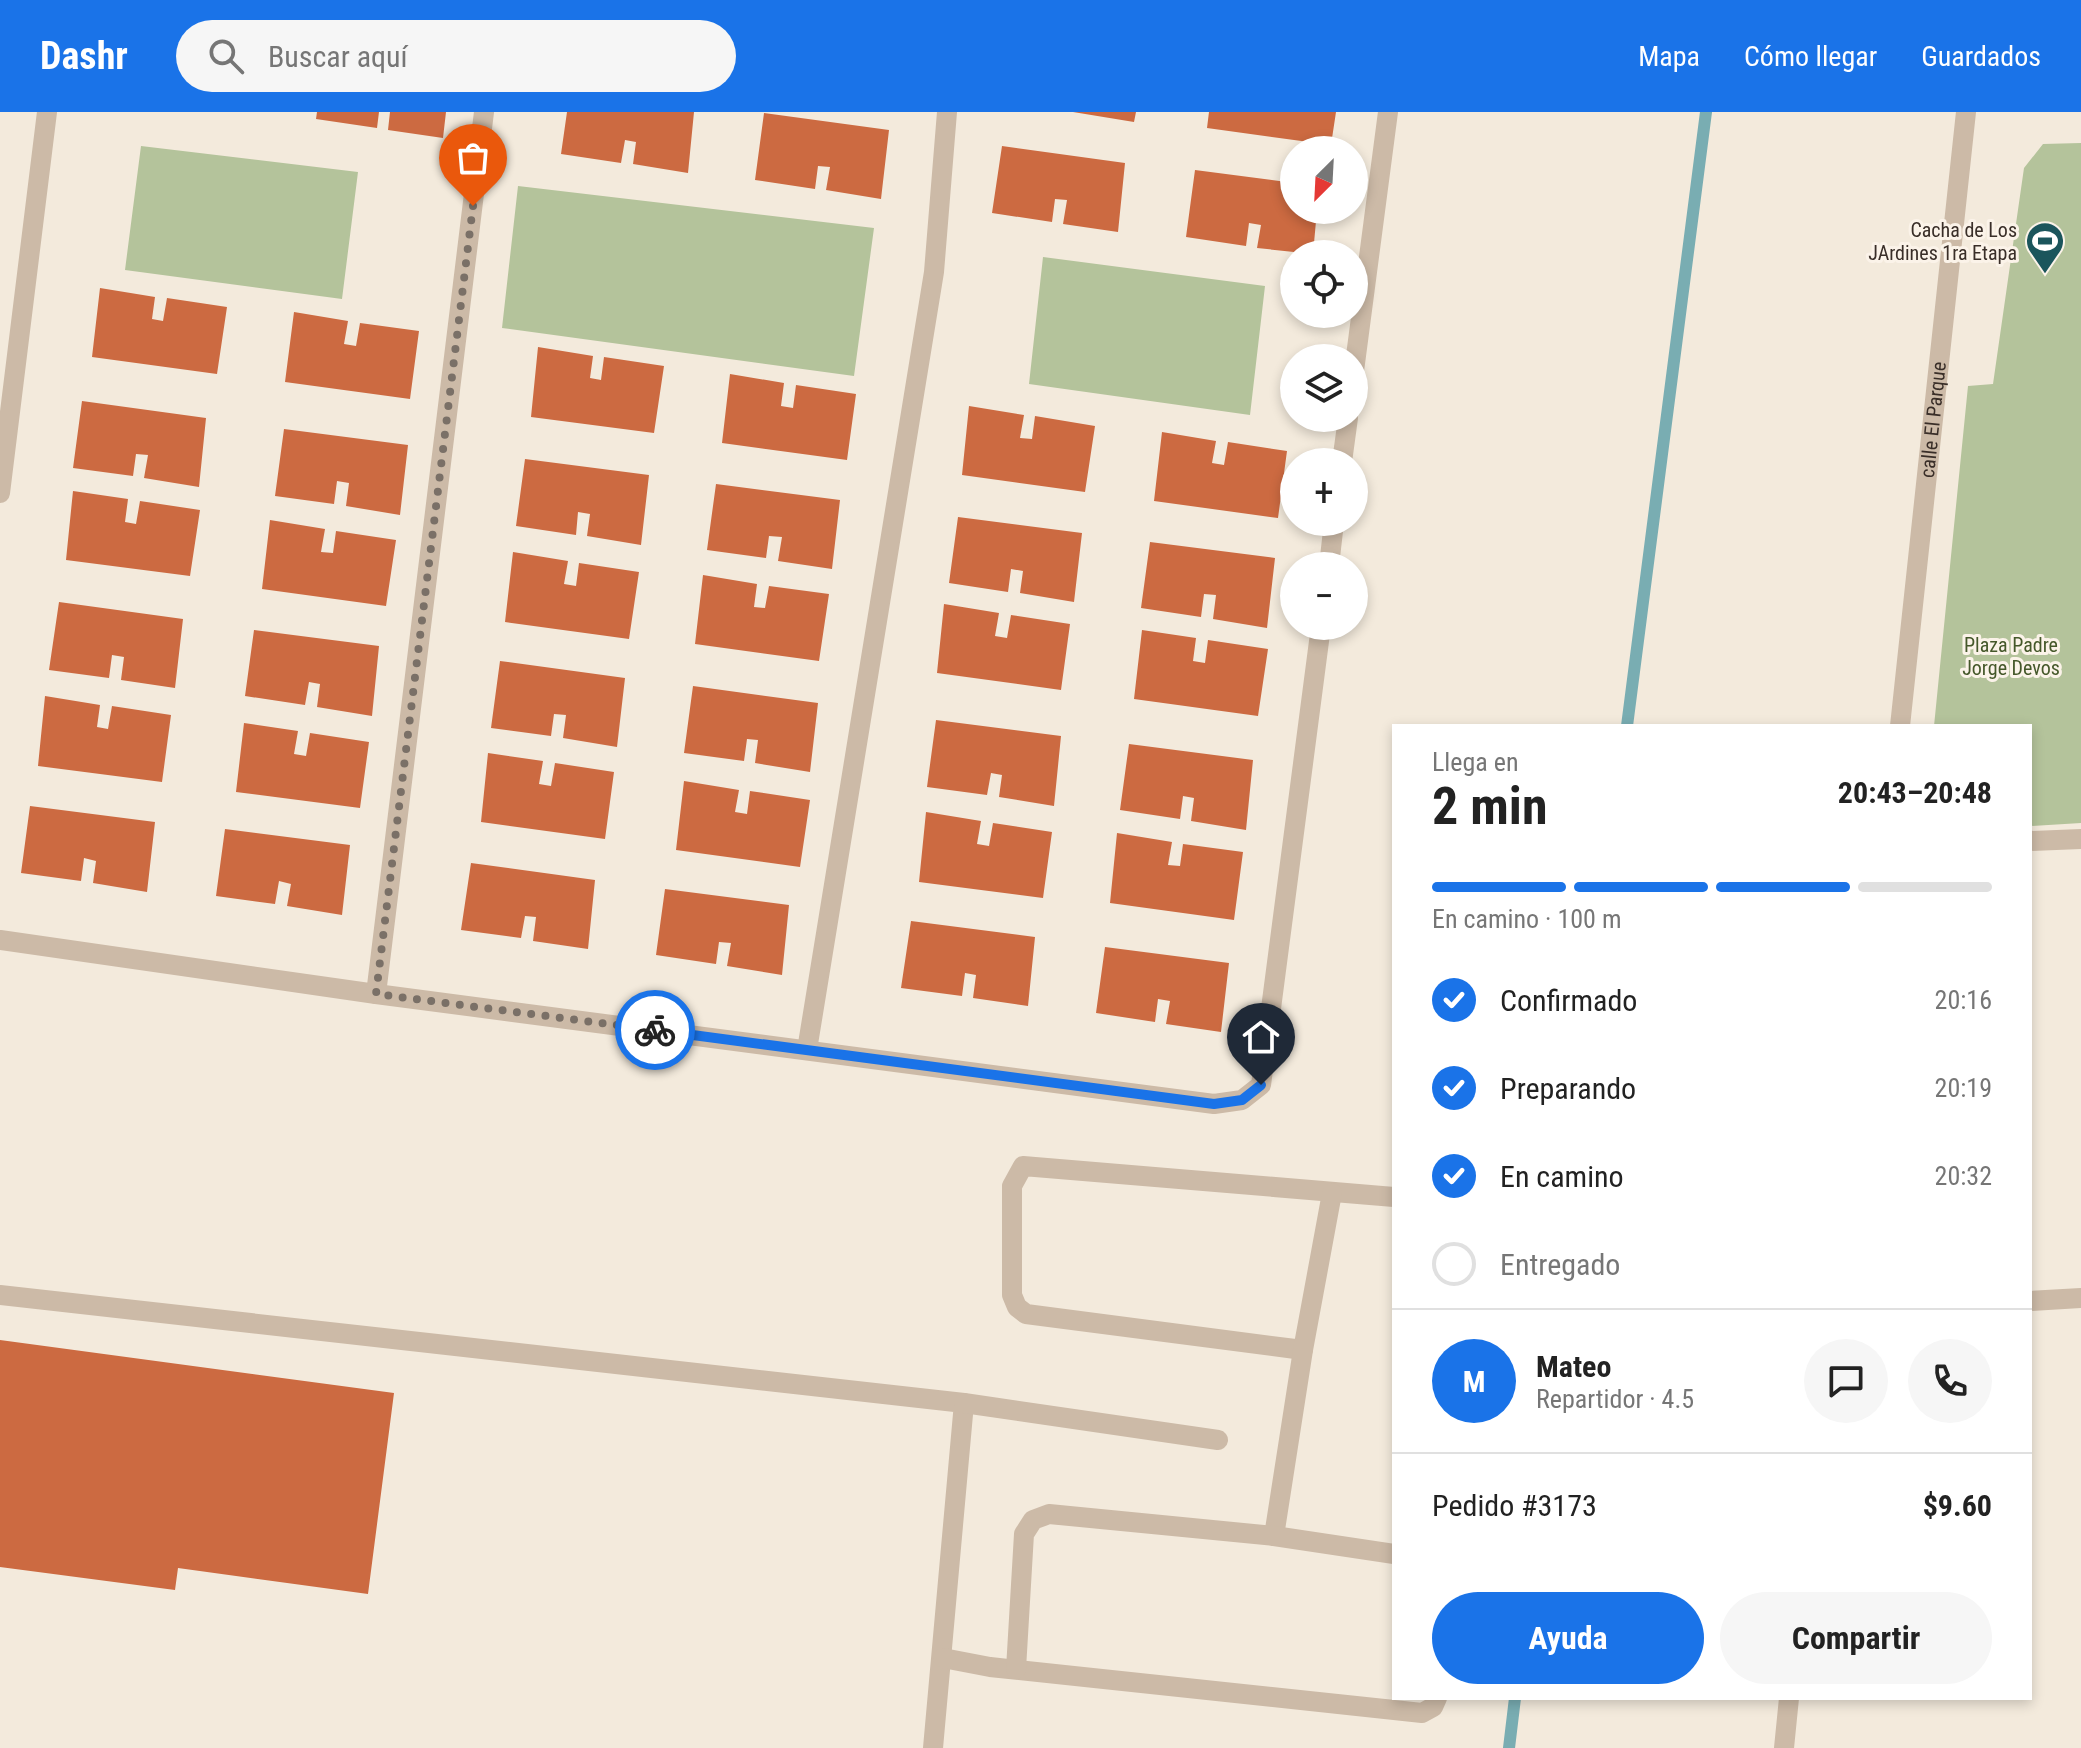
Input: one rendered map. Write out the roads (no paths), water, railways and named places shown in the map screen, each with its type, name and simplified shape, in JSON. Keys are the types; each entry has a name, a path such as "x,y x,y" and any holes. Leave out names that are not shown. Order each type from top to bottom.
{"street":[{"path":"0,493 47,112"},
{"path":"376,994 484,112"},
{"path":"807,1050 934,272 947,112"},
{"path":"1358,344 1388,112"},
{"name":"calle El Parque","path":"1900,724 1966,112"},
{"path":"0,940 376,994 1214,1104 1242,1100 1261,1085 1319,640"},
{"path":"2032,841 2081,839"},
{"path":"1303,1350 1026,1314 1017,1307 1012,1295 1012,1186 1023,1166 1392,1197"},
{"path":"1274,1536 1303,1350 1332,1193"},
{"path":"0,1295 964,1403 1218,1440"},
{"path":"2032,1301 2081,1298"},
{"path":"933,1748 964,1403"},
{"path":"1016,1669 1024,1534 1033,1520 1049,1514 1274,1536 1392,1554"},
{"path":"943,1658 990,1667 1422,1713 1433,1707 1436,1700"},
{"path":"1784,1748 1789,1700"}],"waterway":[{"path":"1627,724 1706,112"},
{"path":"1509,1748 1515,1700"}],"place":[{"name":"Cacha de Los JArdines 1ra Etapa","path":"2045,275"}],"park label":[{"name":"Plaza Padre Jorge Devos","path":"2011,656"}]}
